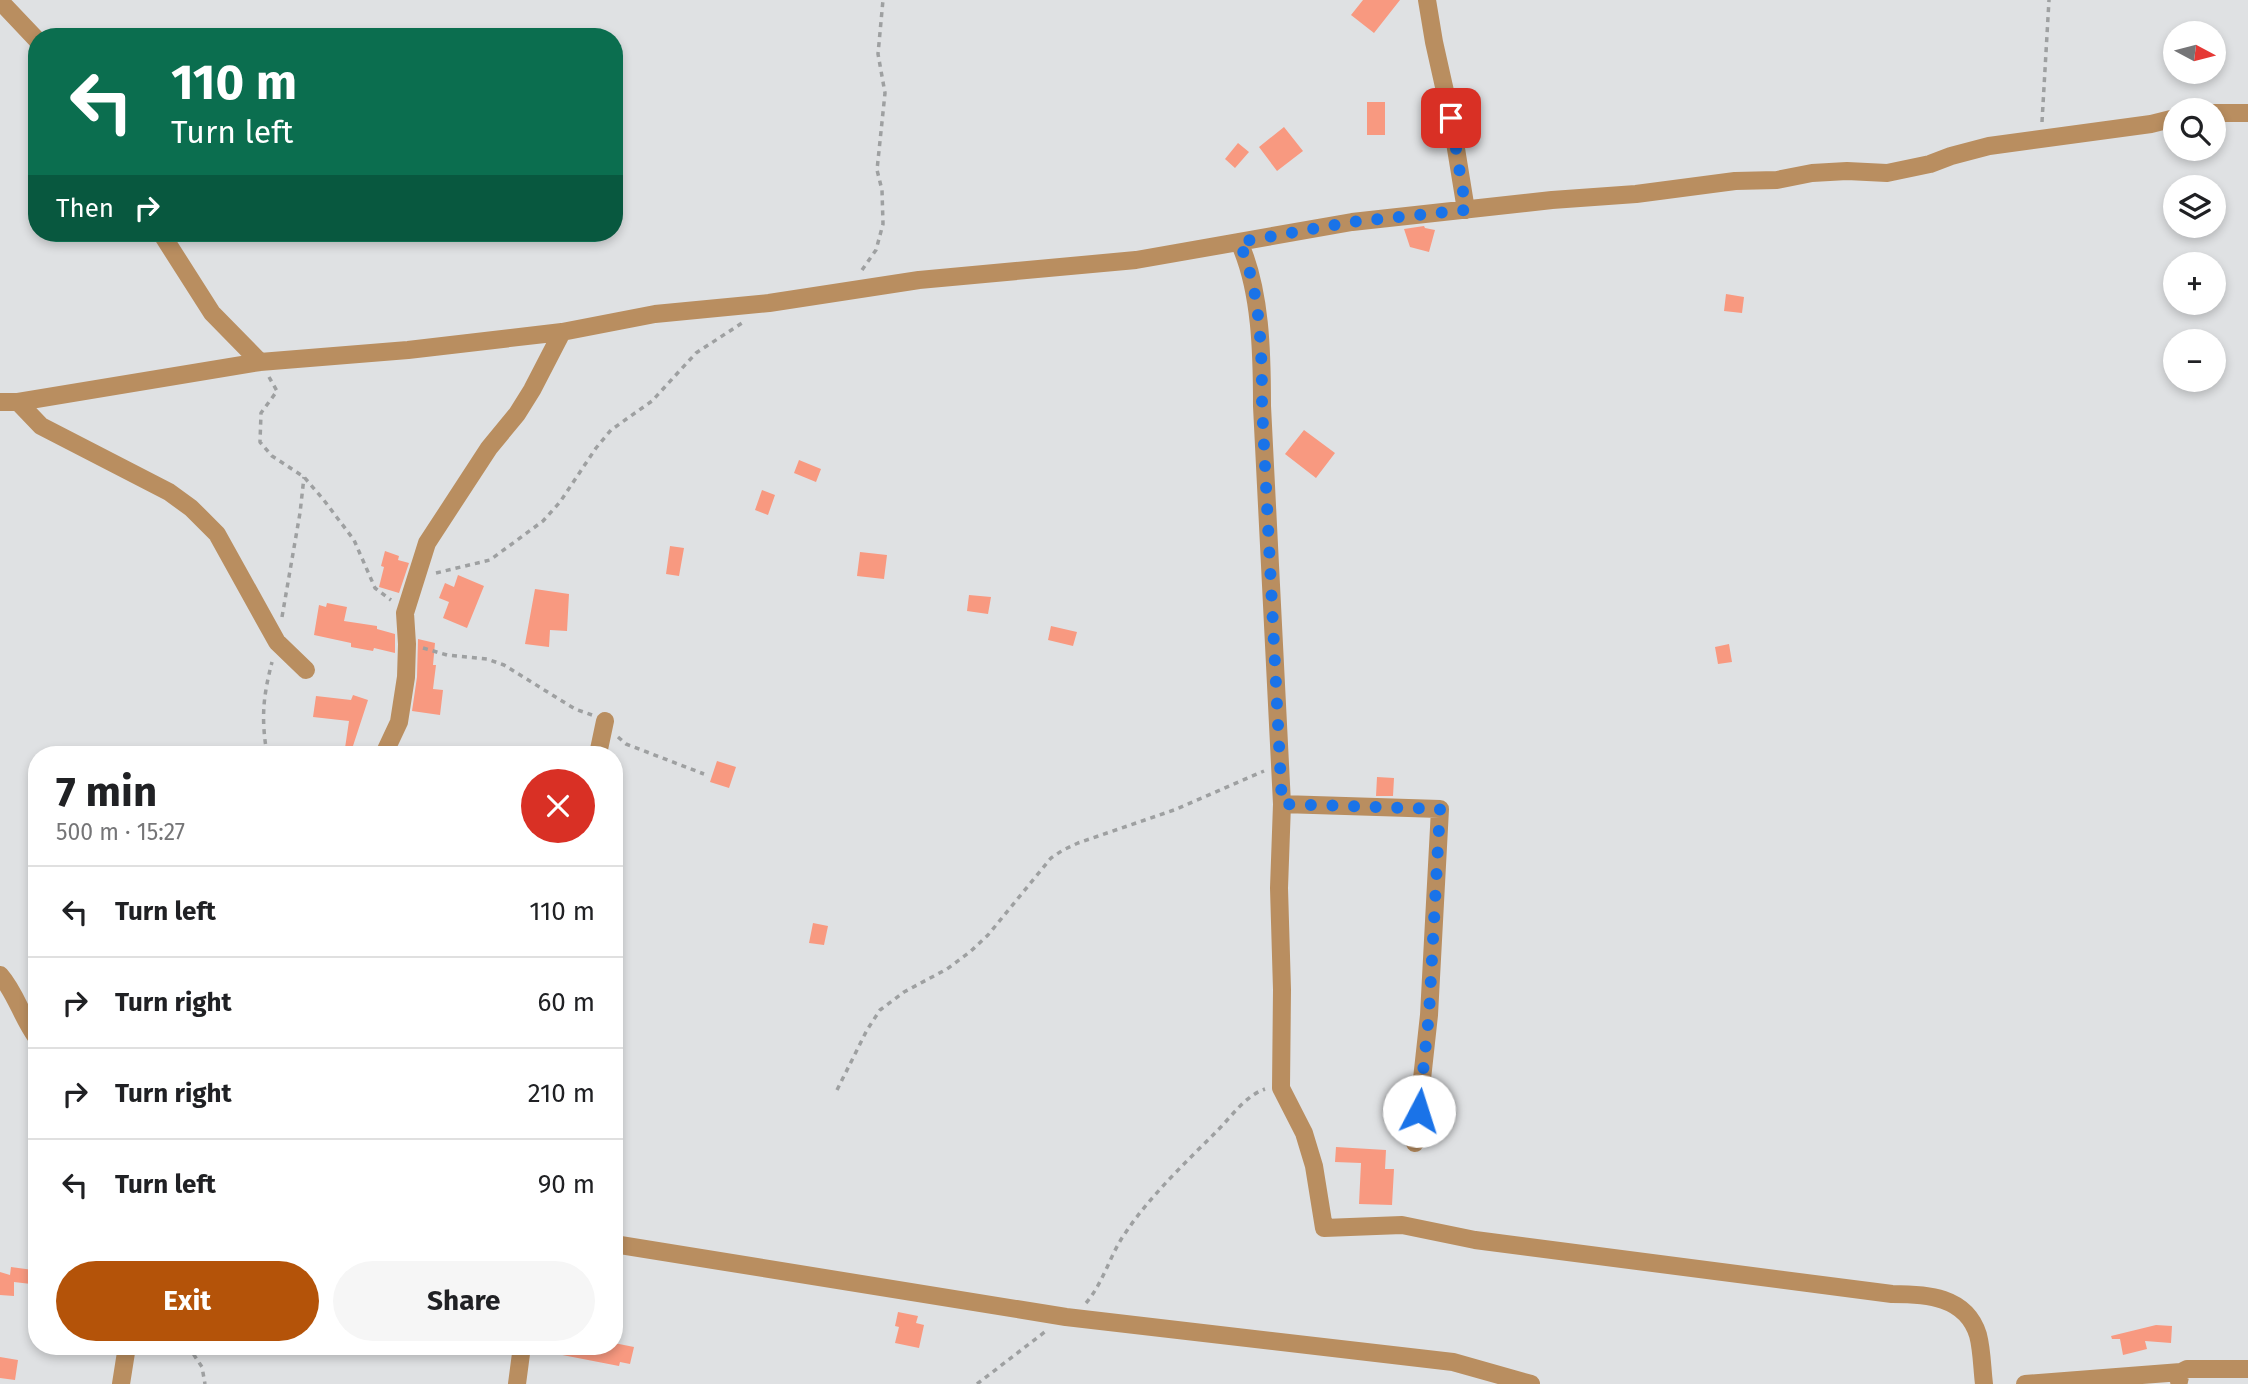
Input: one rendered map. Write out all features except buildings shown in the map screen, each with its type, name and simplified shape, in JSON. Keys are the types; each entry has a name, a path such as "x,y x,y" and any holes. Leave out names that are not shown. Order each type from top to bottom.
{"street":[{"path":"1427,0 1466,210"},
{"path":"4,4 28,30"},
{"path":"2226,113 2248,113"},
{"path":"0,402 18,402 260,362 408,350 562,332 655,314 769,303 919,280 1136,260 1352,222 1552,200 1636,194 1735,181 1777,180 1812,173 1887,173 1930,164 1989,146 2163,120"},
{"path":"167,242 212,313 260,362"},
{"path":"1239,242 1248,262 1262,357 1262,406 1282,804 1279,888 1282,1088 1304,1133 1314,1166 1324,1228 1402,1225 1475,1240 1892,1294 1934,1296 1959,1307 1969,1318 1978,1334 1984,1384"},
{"path":"388,746 399,722 406,677 405,613 427,543 489,448 527,398 562,332"},
{"path":"18,402 41,426 169,492 191,508 217,534 277,642 306,670"},
{"path":"600,746 605,722"},
{"path":"1282,804 1440,809 1429,1014 1415,1143"},
{"path":"0,975 10,988 28,1025"},
{"path":"623,1245 1066,1317 1453,1362 1531,1384"},
{"path":"121,1384 126,1355"},
{"path":"517,1384 521,1355"},
{"path":"2025,1384 2180,1378 2187,1369 2248,1369"}],"path":[{"path":"841,292 863,270 876,250 883,224 882,190 877,170 885,93 878,54 883,0"},
{"path":"2041,138 2049,0"},
{"path":"417,579 490,560 542,521 560,502 611,430 652,401 696,353 744,322"},
{"path":"260,362 277,391 261,413 260,442 272,456 304,477 354,540 375,588 405,613"},
{"path":"266,746 262,720 265,692 289,579 304,477"},
{"path":"407,644 447,655 487,659 503,665 575,709 598,716 626,744 704,774"},
{"path":"837,1090 880,1010 971,951 988,935 1051,859 1078,844 1174,810 1279,764"},
{"path":"976,1384 1033,1340 1082,1308 1097,1288 1125,1232 1180,1168 1250,1097 1265,1089 1282,1088"},
{"path":"194,1355 202,1367 205,1384"}],"route":[{"path":"1419,1111 1429,1014 1440,809 1282,804 1262,406 1262,357 1248,262 1239,242 1352,222 1466,210 1451,118"}]}
